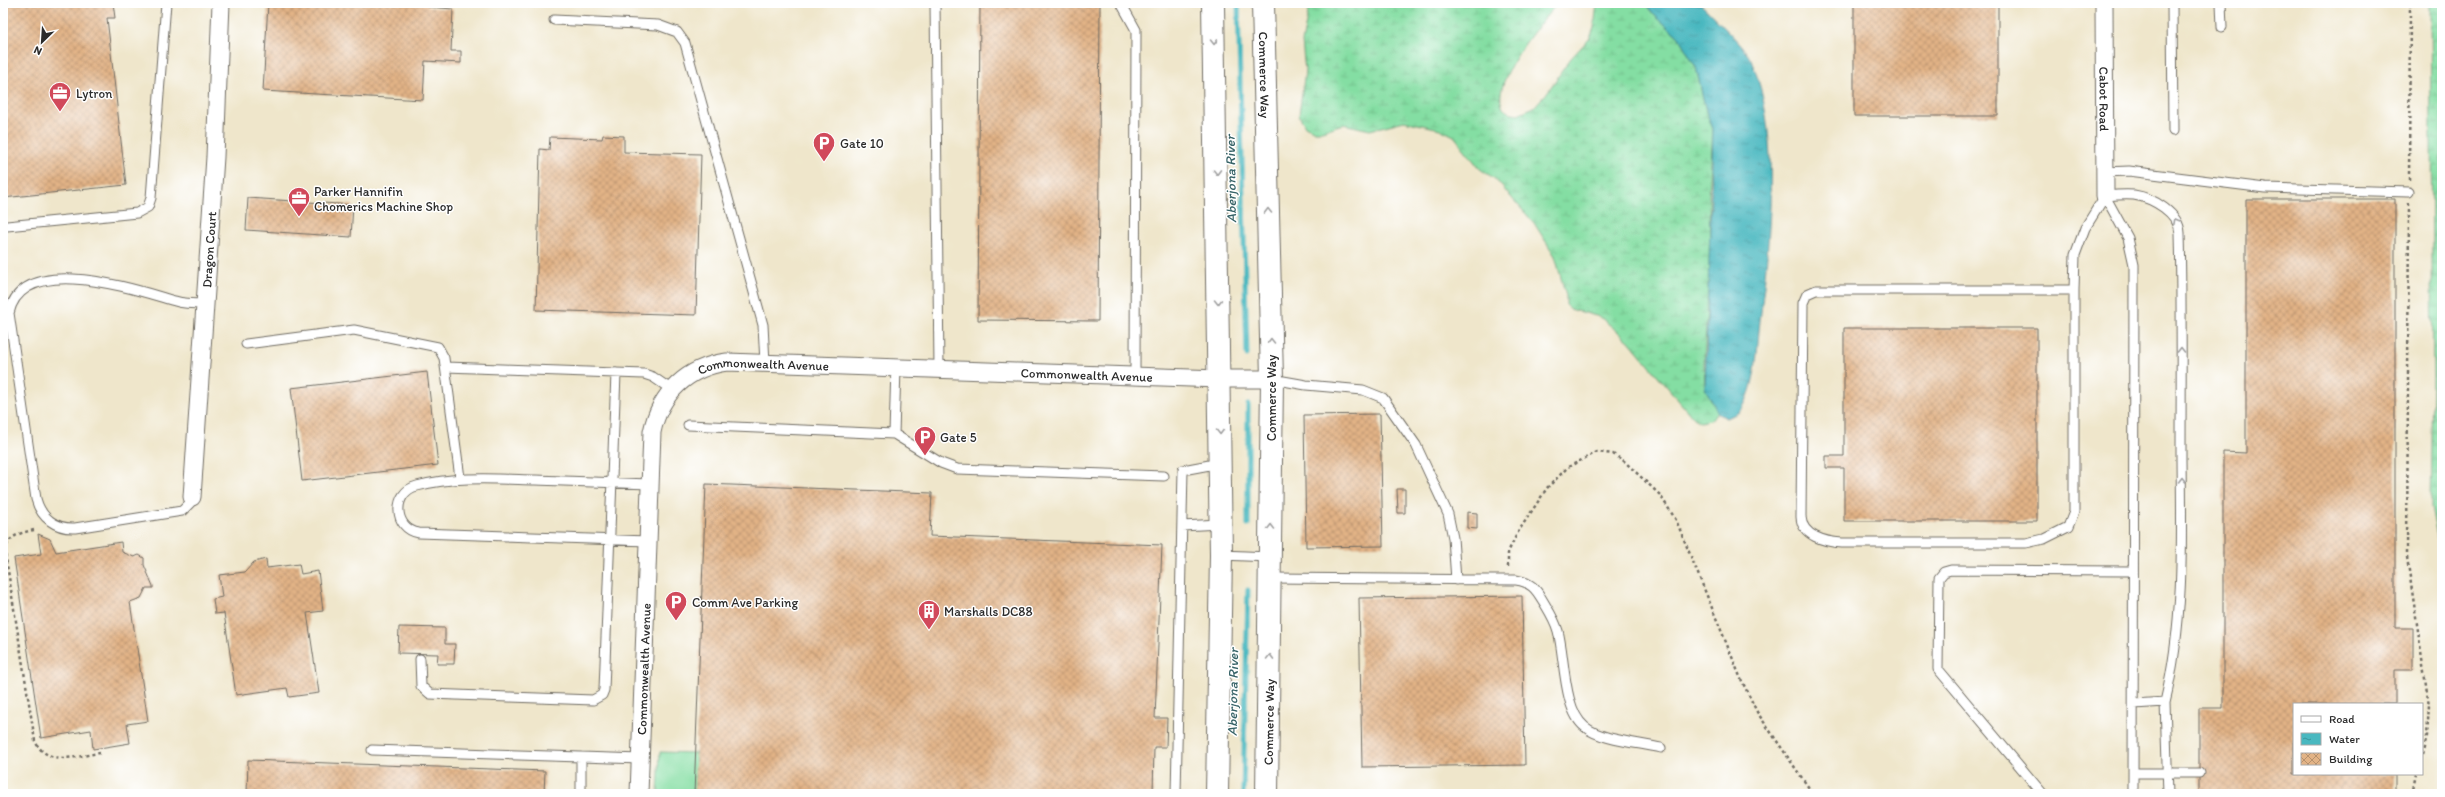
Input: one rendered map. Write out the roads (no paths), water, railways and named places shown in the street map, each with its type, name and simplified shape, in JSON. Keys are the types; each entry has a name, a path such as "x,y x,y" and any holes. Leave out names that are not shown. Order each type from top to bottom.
{"street":[{"name":"Dragon Court","path":"192,497 215,157 221,3"},
{"path":"1213,3 1221,524 1217,794"},
{"name":"Commerce Way","path":"1263,3 1272,379 1271,568 1267,794"},
{"name":"Cabot Road","path":"2104,3 2105,196"},
{"name":"Commonwealth Avenue","path":"639,794 650,484 654,423 660,407 672,390 688,376 711,365 727,362 1219,379 1272,379"}],"lane":[{"path":"7,226 137,213 148,207 151,198 166,3"},
{"path":"935,3 939,369"},
{"path":"1121,3 1136,30 1135,376"},
{"path":"2172,3 2174,131"},
{"path":"2222,3 2222,27"},
{"path":"554,20 665,26 677,32 685,43 763,324 765,363"},
{"path":"2105,172 2128,171 2265,188 2409,192"},
{"path":"2105,196 2133,195 2142,198 2170,212 2180,227 2182,519 2176,638 2173,669 2165,702 2168,794"},
{"path":"2074,290 1816,290 1807,294 1803,303 1802,516 1803,525 1808,532 1826,540 1842,543 2026,543 2044,539 2068,527 2074,512 2075,255 2086,228 2105,196"},
{"path":"2105,196 2128,238 2134,265 2133,794"},
{"path":"192,497 190,503 182,511 75,528 58,526 43,516 36,499 10,313 15,299 25,287 34,283 53,281 113,284 138,289 175,301 205,304"},
{"path":"246,344 354,330 435,345 442,352 446,367 460,478"},
{"path":"446,367 649,375 672,390"},
{"path":"894,434 896,367"},
{"path":"420,659 421,686 430,694 599,698 604,690 616,373"},
{"path":"1272,379 1306,385 1363,390 1383,398 1416,445 1448,514 1453,538 1456,580"},
{"path":"688,425 894,434 945,465 957,469 1164,476"},
{"path":"1176,794 1183,470 1220,463"},
{"path":"648,541 419,533 405,526 398,510 400,500 406,492 417,486 460,478 650,484"},
{"path":"1182,526 1221,524"},
{"path":"1221,555 1271,568 1456,580 1524,581 1534,587 1555,622 1571,705 1578,721 1592,732 1661,748"},
{"path":"2043,794 1938,669 1939,578 1944,572 1951,570 2133,571"},
{"path":"2134,704 2165,702"},
{"path":"372,750 641,759"},
{"path":"581,757 581,794"},
{"path":"2133,773 2200,773"}],"water":[{"path":"1645,3 1699,3 1730,33 1742,47 1751,60 1761,89 1767,120 1770,154 1770,189 1767,259 1757,354 1754,376 1748,398 1740,411 1726,418 1718,413 1705,388 1713,129 1706,111 1696,67 1678,36 1652,13"}],"waterway":[{"name":"Aberjona River","path":"1238,3 1247,355"},
{"name":"Aberjona River","path":"1248,405 1248,525"},
{"name":"Aberjona River","path":"1243,794 1248,590"}],"place":[{"name":"Lytron","path":"60,112"},
{"name":"Gate 10","path":"824,162"},
{"name":"Parker Hannifin Chomerics Machine Shop","path":"299,218"},
{"name":"Gate 5","path":"925,456"},
{"name":"Comm Ave Parking","path":"676,622"},
{"name":"Marshalls DC88","path":"929,630"}]}
